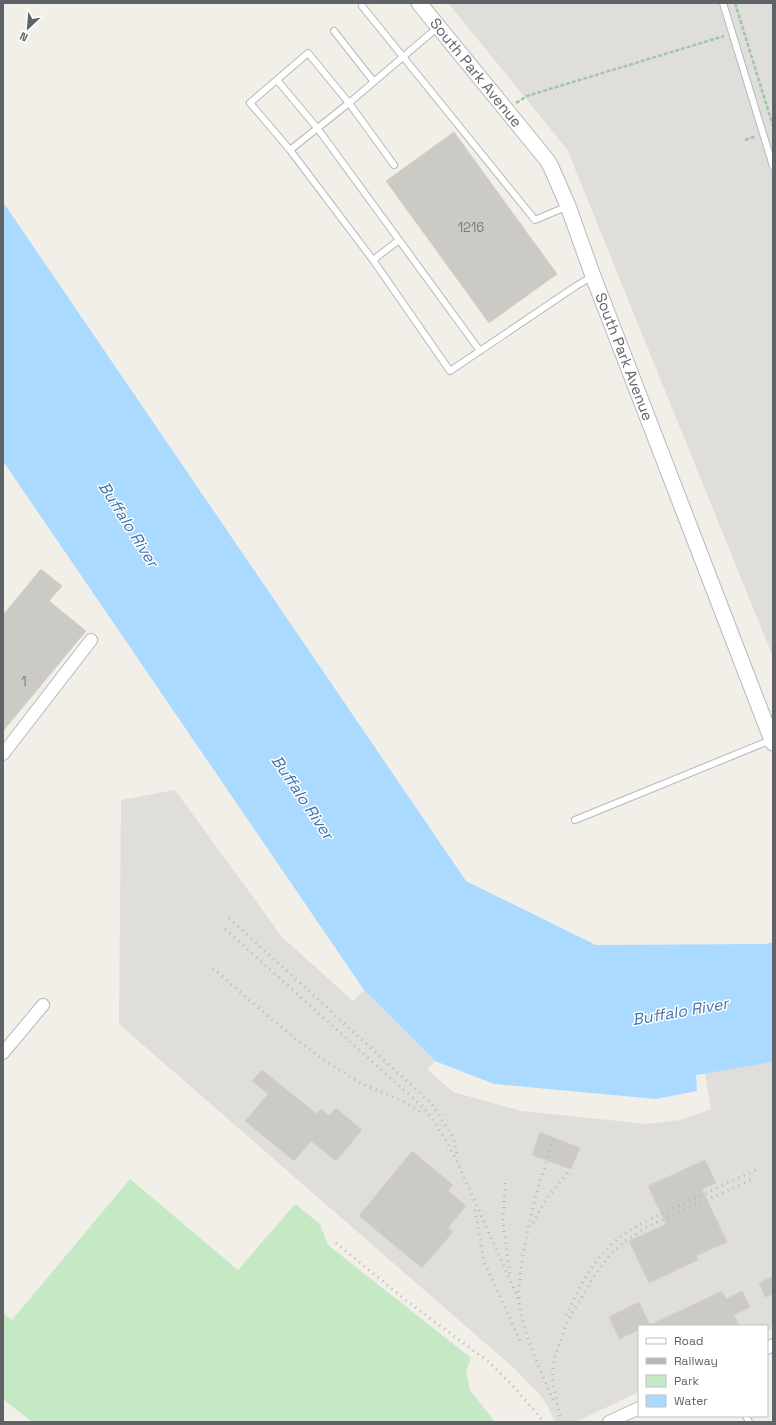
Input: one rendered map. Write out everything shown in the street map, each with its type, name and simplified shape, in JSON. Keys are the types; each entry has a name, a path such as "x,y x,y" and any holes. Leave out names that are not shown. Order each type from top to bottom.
{"street":[{"name":"South Park Avenue","path":"419,3 547,160 551,167 568,206 772,741"},
{"path":"3,754 91,640"},
{"path":"3,1053 43,1005"},
{"path":"609,1422 638,1408"}],"lane":[{"path":"723,3 773,166"},
{"path":"362,6 535,220 568,206"},
{"path":"290,150 318,129 438,27"},
{"path":"334,31 374,82"},
{"path":"394,164 349,103 308,53 250,102 290,150 373,260 450,371 576,286 594,276"},
{"path":"277,80 318,129 480,351"},
{"path":"373,260 399,240"},
{"path":"575,820 772,741"}],"path":[{"path":"735,3 773,126"},
{"path":"505,109 527,96 744,31"}],"shaded area":[{"path":"448,3 773,3 773,657 567,149"},
{"path":"175,790 282,937 353,1001 364,990 435,1061 427,1069 453,1092 522,1111 647,1124 680,1120 711,1109 705,1073 773,1062 773,1329 768,1332 768,1325 638,1325 638,1392 575,1422 556,1422 542,1397 516,1370 119,1024 121,800"}],"green space":[{"path":"130,1179 238,1270 295,1204 320,1224 328,1245 471,1358 466,1371 470,1390 495,1422 32,1422 3,1399 3,1313 12,1320"}],"water":[{"name":"Buffalo River","path":"3,202 466,881 596,945 766,944 773,942 773,1062 696,1075 697,1091 656,1099 494,1084 435,1061 364,990 3,461"}],"building":[{"path":"454,132 557,274 489,323 386,181"},
{"path":"41,569 62,586 49,601 86,631 3,731 3,615"},
{"path":"262,1070 317,1114 321,1109 329,1116 336,1108 362,1130 336,1161 311,1141 294,1161 245,1121 268,1094 252,1081"},
{"path":"540,1132 580,1148 571,1169 532,1155"},
{"path":"412,1151 453,1185 448,1191 466,1206 448,1228 453,1232 422,1268 359,1216"},
{"path":"705,1160 716,1183 702,1189 727,1242 696,1256 698,1260 649,1283 629,1241 666,1224 648,1186"},
{"path":"773,1276 773,1294 765,1297 759,1283"},
{"path":"722,1291 726,1299 742,1291 750,1307 734,1315 739,1325 650,1325"},
{"path":"639,1302 650,1325 638,1325 638,1330 619,1339 609,1317"}],"railway":[{"path":"229,918 432,1104 454,1139 457,1156"},
{"path":"225,929 425,1109 443,1135 458,1164 519,1300"},
{"path":"213,968 297,1040 333,1066 360,1083 396,1098 422,1114"},
{"path":"553,1400 528,1339 521,1314 519,1295 523,1255 529,1225 540,1181 555,1137"},
{"path":"533,1223 545,1202 570,1170"},
{"path":"566,1315 594,1265 606,1250 622,1235 651,1219 756,1170"},
{"path":"561,1422 552,1377 555,1357 566,1324 593,1278 610,1255 625,1241 647,1227 753,1179"},
{"path":"505,1183 503,1223 510,1274"},
{"path":"475,1210 484,1261 520,1341"},
{"path":"336,1243 408,1302 489,1362 514,1387 544,1422"}]}
